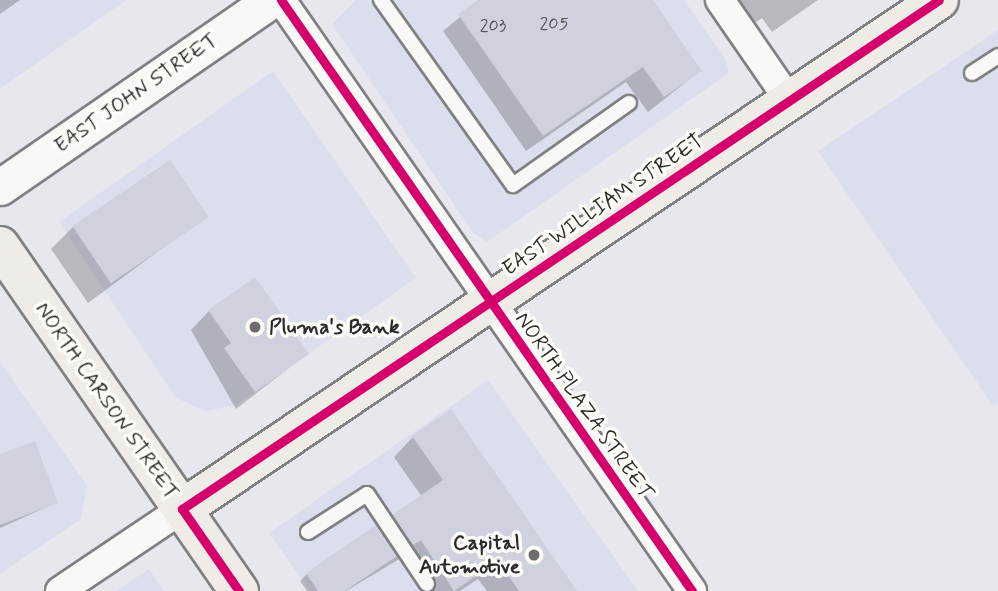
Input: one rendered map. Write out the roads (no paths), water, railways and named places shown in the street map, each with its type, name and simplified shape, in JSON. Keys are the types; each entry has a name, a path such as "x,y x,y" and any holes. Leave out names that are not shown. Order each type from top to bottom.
{"main road":[{"name":"EAST WILLIAM STREET","path":"182,509 939,0"},
{"name":"NORTH CARSON STREET","path":"0,246 239,591"}],"street":[{"name":"EAST JOHN STREET","path":"0,187 271,0"},
{"name":"NORTH PLAZA STREET","path":"281,0 692,591"},
{"path":"720,0 789,100"},
{"path":"60,591 182,509"}],"lane":[{"path":"381,0 513,186 629,103"},
{"path":"972,73 998,56"},
{"path":"308,532 367,494 425,589"}],"place":[{"name":"Pluma's Bank","path":"255,327"},
{"name":"Capital Automotive","path":"534,555"}]}
